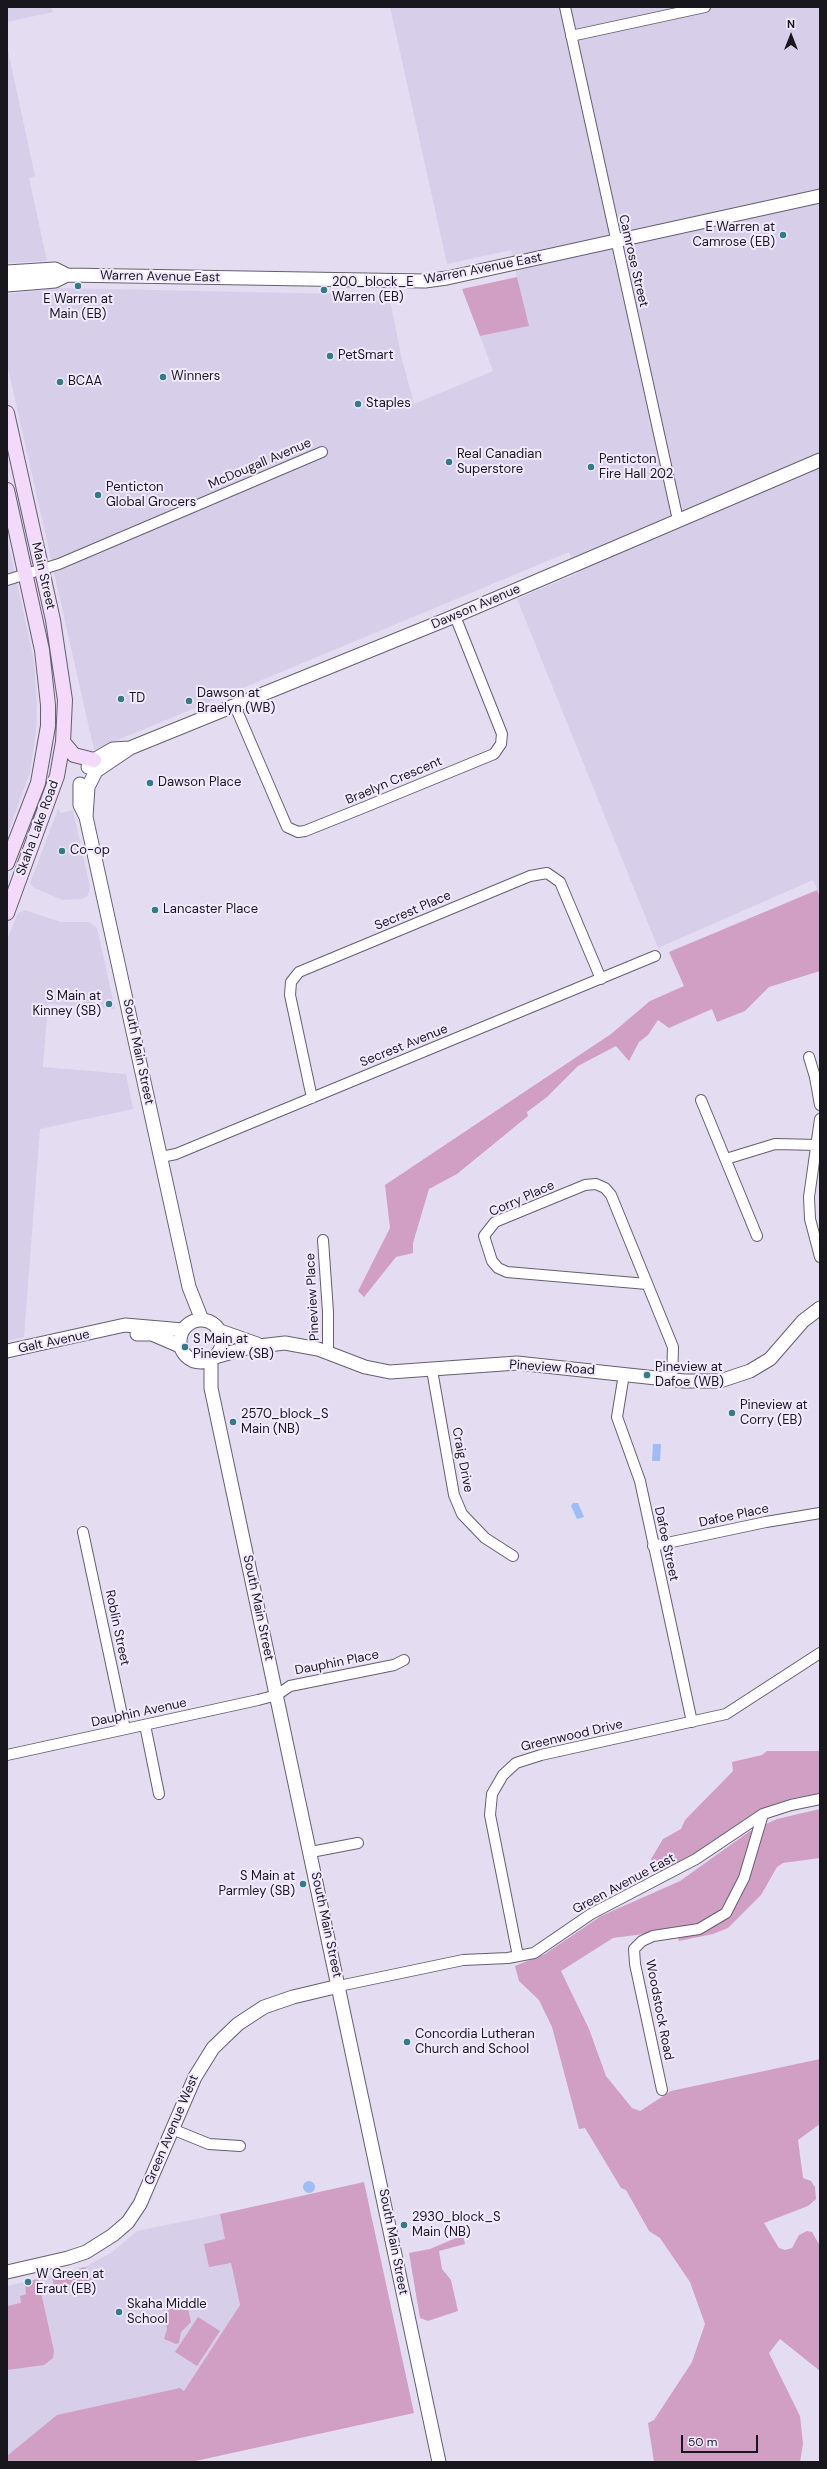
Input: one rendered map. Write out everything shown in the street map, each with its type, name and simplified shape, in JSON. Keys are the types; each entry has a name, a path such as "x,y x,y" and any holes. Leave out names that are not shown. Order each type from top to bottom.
{"main road":[{"name":"Main Street","path":"7,413 53,620 65,700 63,742"},
{"name":"Main Street","path":"7,490 26,574 47,684 48,726 44,755"},
{"path":"63,742 74,755 93,765"},
{"name":"Skaha Lake Road","path":"7,913 11,891 51,796 63,742"},
{"name":"Skaha Lake Road","path":"7,863 38,783 44,755"}],"street":[{"name":"Camrose Street","path":"565,7 678,520"},
{"path":"571,36 705,7"},
{"name":"Warren Avenue East","path":"7,272 55,270 67,275 425,281 820,196"},
{"name":"Warren Avenue East","path":"7,285 55,280 67,275"},
{"name":"McDougall Avenue","path":"7,580 42,569 145,528 322,452"},
{"name":"Dawson Avenue","path":"93,765 113,749 130,748 235,706 455,616 820,460"},
{"name":"Braelyn Crescent","path":"235,706 287,827 298,832 305,831 360,810 494,754 501,744 502,734 455,616"},
{"name":"South Main Street","path":"93,765 80,784 78,794 80,805 86,817 162,1157 189,1287 202,1320"},
{"name":"Secrest Place","path":"312,1098 290,996 291,982 299,972 515,882 530,876 547,873 560,882 601,979"},
{"name":"Secrest Avenue","path":"162,1157 176,1154 655,956"},
{"path":"809,1057 815,1077 820,1105"},
{"path":"701,1100 757,1236"},
{"path":"820,1119 809,1197 810,1219 820,1258"},
{"path":"726,1159 747,1151 775,1144 817,1146"},
{"name":"Corry Place","path":"646,1284 507,1272 498,1268 492,1261 484,1236 495,1222 585,1185 596,1184 605,1188 611,1195 646,1284 673,1347 672,1380"},
{"name":"Pineview Place","path":"323,1240 328,1312 328,1353"},
{"name":"South Main Street","path":"184,1328 189,1287"},
{"name":"Pineview Road","path":"220,1331 234,1338 261,1345 300,1345 380,1371 432,1370 517,1363 672,1380 720,1381 750,1371 770,1359 803,1321 820,1308"},
{"path":"202,1320 212,1323 220,1331 221,1348 213,1358 194,1362 185,1356 180,1346 184,1328 202,1320"},
{"name":"Galt Avenue","path":"7,1352 101,1332 125,1325 184,1328"},
{"name":"Galt Avenue","path":"101,1332 152,1334 180,1346"},
{"name":"Pineview Road","path":"213,1358 261,1345"},
{"name":"South Main Street","path":"213,1358 211,1388 311,1852 439,2462"},
{"name":"South Main Street","path":"194,1362 211,1388"},
{"name":"Craig Drive","path":"432,1370 454,1495 462,1514 485,1538 513,1556"},
{"name":"Dafoe Street","path":"624,1374 617,1417 640,1481 692,1722"},
{"name":"Dafoe Place","path":"653,1546 766,1522 820,1513"},
{"name":"Roblin Street","path":"83,1532 125,1729"},
{"name":"Greenwood Drive","path":"518,1956 490,1815 492,1794 503,1775 516,1763 541,1755 726,1714 820,1653"},
{"name":"Dauphin Place","path":"277,1695 290,1686 394,1665 404,1660"},
{"name":"Dauphin Avenue","path":"7,1755 277,1695"},
{"path":"145,1725 159,1794"},
{"name":"Green Avenue East","path":"339,1986 463,1960 518,1956 534,1953 591,1914 696,1859 763,1814 791,1805 820,1799"},
{"name":"Woodstock Road","path":"662,2090 635,1964 634,1950 642,1941 653,1936 699,1929 726,1913 744,1878 763,1814"},
{"path":"311,1852 358,1843"},
{"name":"Green Avenue West","path":"7,2272 68,2258 86,2252 113,2235 128,2222 140,2204 172,2129 205,2059 238,2024 278,2001 339,1986"},
{"path":"172,2129 209,2144 240,2146"}],"shaded area":[{"path":"7,7 51,7 53,12 7,22"},
{"path":"390,7 820,7 820,897 813,880 658,948 517,599 578,573 569,552 94,750 7,364 7,294 58,288 389,295 401,355 414,404 493,371 480,336 528,326 511,250 447,264"},
{"path":"7,46 35,176 29,178 47,261 7,263"},
{"path":"517,277 529,326 480,336 462,289"},
{"path":"7,538 34,660 37,705 36,731 30,772 7,836"},
{"path":"58,809 61,813 73,810 90,887 88,895 82,899 63,900 34,888 30,883"},
{"path":"817,890 820,897 820,971 769,987 745,1011 717,1022 712,1009 669,1028 658,1020 648,1035 639,1042 629,1061 616,1046 578,1066 547,1097 527,1112 528,1116 457,1174 429,1189 413,1243 413,1253 396,1257 364,1297 358,1291 390,1228 385,1185 611,1034 650,1001 684,986 669,952"},
{"path":"25,910 61,922 89,922 97,928 115,1009 48,1004 43,1067 126,1074 133,1109 40,1129 24,1337 7,1341 7,940 18,913"},
{"path":"767,1751 820,1751 820,1793 790,1799 756,1812 697,1853 658,1874 651,1859 663,1839 681,1829 685,1820 733,1771 732,1762 762,1755"},
{"path":"820,1809 820,1858 783,1863 777,1867 761,1895 728,1928 713,1934 679,1941 675,1930 613,1938 561,1971 589,2029 606,2076 632,2108 640,2111 671,2091 820,2059 820,2124 798,2140 803,2178 811,2181 815,2187 816,2199 808,2206 764,2223 779,2248 785,2250 792,2248 799,2235 807,2231 812,2232 820,2246 820,2371 780,2339 769,2353 800,2416 803,2444 800,2462 654,2462 648,2423 654,2420 692,2362 705,2324 690,2282 660,2238 649,2231 626,2190 621,2188 585,2128 579,2129 552,2027 539,2000 519,1981 515,1966 545,1954 601,1916 680,1881 750,1831 777,1819"},
{"path":"364,2182 414,2413 191,2462 7,2462 7,2456 57,2415 180,2388 184,2391 240,2305 231,2263 209,2267 204,2244 225,2239 220,2214"},
{"path":"220,2214 240,2305 174,2407 7,2462 7,2286 85,2267 111,2253 137,2231"},
{"path":"463,2235 465,2244 439,2251 442,2269 451,2280 458,2311 428,2321 420,2318 409,2253 430,2249"},
{"path":"85,2267 92,2280 54,2288 52,2276"},
{"path":"38,2279 54,2351 53,2358 44,2365 7,2370 7,2306 21,2303 20,2296 26,2294 25,2282"},
{"path":"173,2305 188,2308 191,2322 181,2332 179,2343 176,2344 164,2339 167,2329 163,2315"},
{"path":"198,2317 220,2331 197,2366 175,2352"}],"water":[{"path":"653,1444 661,1444 660,1461 652,1461"},
{"path":"573,1503 578,1503 584,1517 577,1519 571,1506"},
{"path":"307,2181 311,2181 315,2187 311,2193 307,2193 303,2189 303,2185"}],"place":[{"name":"E Warren at Camrose (EB)","path":"783,235"},
{"name":"E Warren at Main (EB)","path":"78,286"},
{"name":"200_block_E Warren (EB)","path":"324,290"},
{"name":"PetSmart","path":"330,356"},
{"name":"Winners","path":"163,377"},
{"name":"BCAA","path":"60,382"},
{"name":"Staples","path":"358,404"},
{"name":"Real Canadian Superstore","path":"449,462"},
{"name":"Penticton Fire Hall 202","path":"591,467"},
{"name":"Penticton Global Grocers","path":"98,495"},
{"name":"TD","path":"121,699"},
{"name":"Dawson at Braelyn (WB)","path":"189,701"},
{"name":"Dawson Place","path":"150,783"},
{"name":"Co-op","path":"62,851"},
{"name":"Lancaster Place","path":"155,910"},
{"name":"S Main at Kinney (SB)","path":"109,1004"},
{"name":"S Main at Pineview (SB)","path":"185,1347"},
{"name":"Pineview at Dafoe (WB)","path":"647,1375"},
{"name":"Pineview at Corry (EB)","path":"732,1413"},
{"name":"2570_block_S Main (NB)","path":"233,1422"},
{"name":"S Main at Parmley (SB)","path":"303,1884"},
{"name":"Concordia Lutheran Church and School","path":"407,2042"},
{"name":"2930_block_S Main (NB)","path":"404,2225"},
{"name":"W Green at Eraut (EB)","path":"28,2282"},
{"name":"Skaha Middle School","path":"119,2312"}]}
